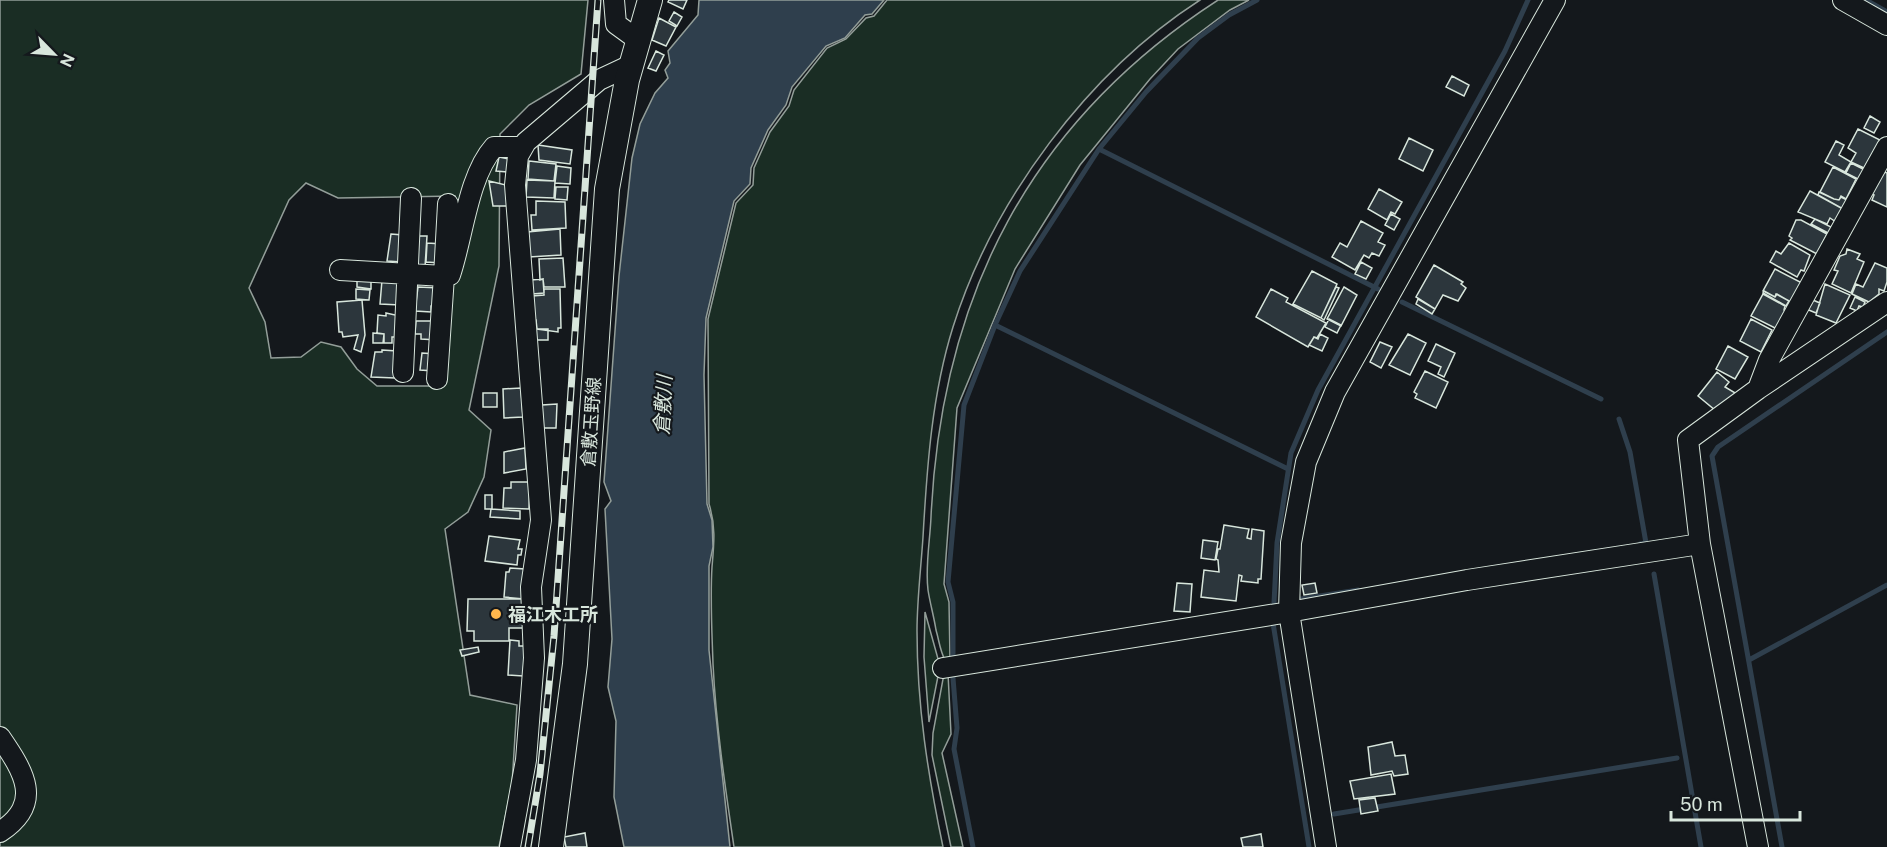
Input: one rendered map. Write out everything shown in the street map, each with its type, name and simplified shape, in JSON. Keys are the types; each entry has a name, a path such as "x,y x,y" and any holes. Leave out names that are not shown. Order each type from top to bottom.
{"main road":[{"name":"倉敷玉野線","path":"551,847 574,664 607,189 631,65 650,0"}],"street":[{"path":"614,0 616,24 638,40"},
{"path":"1326,847 1278,614 1306,462 1324,415 1555,0"},
{"path":"1843,0 1887,25"},
{"path":"510,847 526,760 534,658 531,587 541,520 515,185 518,156 523,147 598,80 631,65"},
{"path":"340,270 450,275 484,158 494,147 523,147"},
{"path":"1758,389 1769,360 1887,147"},
{"path":"403,372 411,198"},
{"path":"437,379 448,204"},
{"path":"1758,847 1700,544 1688,440 1758,389 1887,302"},
{"path":"950,667 1278,614 1467,580 1700,544"},
{"path":"0,737 18,764 28,792 20,815 0,832"}],"green space":[{"path":"0,0 588,0 581,74 529,105 500,134 499,266 469,410 491,430 484,477 468,512 445,529 470,695 517,705 512,784 499,847 0,847","holes":["306,183 338,198 455,196 441,386 377,386 357,369 341,347 321,342 301,357 271,358 265,322 249,288 289,200"]},
{"path":"887,0 1200,0 1159,30 1120,64 1083,102 1050,143 1019,187 993,232 971,279 953,327 935,404 926,484 917,619 921,713 928,767 943,847 734,847 714,687 711,591 714,535 709,504 708,319 736,203 753,185 754,168 770,132 789,106 794,90 827,48 846,39 866,18 874,16"},
{"path":"1218,0 1249,0 1230,10 1178,49 1150,79 1080,165 1015,269 957,408 944,584 949,602 950,660 945,660 928,590 927,563 938,436 954,360 977,288 1008,221 1047,159 1095,101 1152,48"},
{"path":"925,612 940,666 929,722 924,657"},
{"path":"948,673 951,734 942,753 963,847 951,847 932,755 933,733 943,679"}],"water":[{"name":"倉敷川","path":"699,0 884,0 872,14 865,15 845,38 826,46 792,87 786,105 768,130 751,168 750,184 734,201 706,318 704,375 707,504 712,520 713,547 709,566 709,650 730,847 624,847 614,797 616,721 608,687 612,639 605,509 611,501 604,482 619,276 632,158 640,124 655,93 668,78 665,70 670,63 668,51 698,15"}],"building":[{"path":"669,0 687,0 683,9 668,2"},
{"path":"674,12 682,17 677,26 669,21"},
{"path":"659,18 676,27 666,46 652,40"},
{"path":"656,51 664,55 656,71 648,68"},
{"path":"1452,76 1469,85 1464,96 1446,87"},
{"path":"1870,116 1880,122 1874,133 1864,128"},
{"path":"1858,129 1880,140 1864,168 1851,162 1856,153 1848,148"},
{"path":"1409,138 1433,150 1423,171 1399,159"},
{"path":"1836,141 1844,145 1839,155 1851,162 1845,172 1825,162"},
{"path":"538,145 572,150 570,164 539,160"},
{"path":"499,157 509,159 507,172 496,171"},
{"path":"529,161 556,164 554,181 528,179"},
{"path":"1851,163 1865,170 1860,180 1846,173"},
{"path":"557,166 571,168 570,184 555,183"},
{"path":"1833,167 1856,179 1846,199 1841,196 1839,200 1834,199 1820,192"},
{"path":"1883,171 1887,173 1887,207 1872,200 1874,195 1871,194"},
{"path":"527,180 555,181 554,198 526,197"},
{"path":"489,181 506,185 507,206 493,206"},
{"path":"556,187 568,187 567,200 555,199"},
{"path":"1379,189 1402,202 1395,214 1391,212 1387,220 1368,209"},
{"path":"1810,191 1843,209 1836,222 1830,218 1827,224 1798,212"},
{"path":"1819,192 1834,199 1839,200 1841,197 1849,201 1843,209 1818,195"},
{"path":"536,201 565,202 566,228 532,230 531,215 536,215"},
{"path":"1391,214 1400,219 1394,230 1385,225"},
{"path":"1815,219 1833,228 1830,234 1811,224"},
{"path":"1796,220 1801,220 1827,234 1817,254 1790,240 1792,238 1789,236"},
{"path":"1361,221 1383,233 1378,242 1385,245 1379,256 1372,253 1369,258 1364,255 1355,270 1332,257 1340,243 1347,247"},
{"path":"560,229 561,255 529,257 527,232"},
{"path":"391,234 403,235 402,262 387,261"},
{"path":"417,236 427,236 425,267 415,267"},
{"path":"427,243 443,244 441,263 426,262"},
{"path":"1789,243 1810,255 1804,271 1801,270 1797,277 1770,262 1776,251 1781,254"},
{"path":"1847,249 1860,254 1857,259 1864,262 1851,293 1832,284 1838,271 1834,270 1840,256 1846,254"},
{"path":"563,258 565,287 544,287 543,279 540,280 539,259"},
{"path":"1361,262 1372,268 1366,279 1355,274"},
{"path":"1875,263 1887,268 1887,282 1884,291 1879,289 1879,294 1869,302 1852,294 1856,284 1863,287"},
{"path":"1434,265 1463,282 1461,284 1466,288 1458,301 1443,295 1435,309 1416,297"},
{"path":"1775,269 1804,284 1793,303 1776,294 1775,297 1763,291"},
{"path":"1312,271 1337,284 1321,318 1293,304"},
{"path":"543,279 544,293 532,294 531,280"},
{"path":"357,280 371,281 371,289 357,287"},
{"path":"382,280 402,282 400,305 380,304"},
{"path":"1825,284 1850,295 1836,323 1816,315"},
{"path":"418,287 441,288 439,307 431,306 431,312 415,311"},
{"path":"1336,287 1339,288 1324,320 1321,318"},
{"path":"1344,287 1357,295 1341,326 1327,319"},
{"path":"356,289 370,290 369,300 356,299"},
{"path":"544,289 560,289 561,328 558,328 558,332 537,329 536,320 533,320 532,296 544,295"},
{"path":"1271,289 1288,298 1286,302 1326,323 1308,347 1256,317"},
{"path":"1764,291 1775,297 1777,294 1789,301 1786,306 1763,293"},
{"path":"1763,294 1785,306 1786,312 1777,329 1751,316"},
{"path":"1855,297 1865,302 1863,307 1859,306 1857,311 1850,308"},
{"path":"1808,298 1820,303 1816,313 1804,308"},
{"path":"1418,299 1435,309 1432,314 1416,304"},
{"path":"362,300 365,335 361,352 354,349 358,335 343,337 342,332 339,332 337,302"},
{"path":"386,313 400,316 399,337 392,337 392,343 384,343 384,334 377,333 378,315 386,316"},
{"path":"1329,319 1341,325 1337,333 1325,327"},
{"path":"1751,319 1772,330 1761,352 1740,341"},
{"path":"416,321 439,321 437,340 421,339 421,334 415,334"},
{"path":"535,329 548,329 548,340 536,340"},
{"path":"373,333 384,334 383,343 373,343"},
{"path":"1320,334 1328,338 1322,351 1309,345 1314,337 1318,339"},
{"path":"1408,334 1426,343 1410,375 1389,365"},
{"path":"1380,342 1392,347 1381,368 1370,362"},
{"path":"1436,344 1455,353 1444,377 1438,374 1441,367 1428,361"},
{"path":"1728,346 1748,357 1735,379 1716,369"},
{"path":"382,350 397,351 395,378 371,377 375,352 382,352"},
{"path":"422,353 436,354 434,371 420,370"},
{"path":"1425,371 1448,382 1436,408 1415,398 1417,394 1414,392"},
{"path":"1717,372 1729,382 1725,387 1737,394 1715,410 1698,396"},
{"path":"521,388 523,417 504,418 503,389"},
{"path":"483,393 497,393 497,407 483,407"},
{"path":"557,404 556,428 543,428 542,405"},
{"path":"525,448 526,469 504,473 504,452"},
{"path":"511,482 530,482 529,509 503,508 504,488 511,488"},
{"path":"485,495 492,495 492,509 485,509"},
{"path":"491,509 520,511 520,519 490,517"},
{"path":"1224,525 1249,529 1247,538 1251,539 1252,529 1264,531 1261,579 1258,579 1258,583 1241,581 1242,576 1239,575 1236,601 1201,597 1204,570 1219,572 1216,559"},
{"path":"489,536 520,540 518,549 522,549 521,555 518,555 517,565 485,561"},
{"path":"1203,540 1218,542 1215,560 1201,558"},
{"path":"510,568 525,569 524,599 504,597 506,572 509,572"},
{"path":"1177,583 1192,584 1190,612 1174,611"},
{"path":"1315,583 1317,593 1304,595 1302,585"},
{"name":"福江木工所","path":"468,599 524,599 524,628 509,628 509,641 474,641 474,631 467,631"},
{"path":"510,640 519,641 519,646 525,646 523,676 508,675"},
{"path":"478,647 479,652 462,656 460,650"},
{"path":"1392,742 1395,756 1405,755 1408,774 1394,776 1392,771 1371,775 1368,747"},
{"path":"1391,774 1395,794 1354,799 1350,781"},
{"path":"1375,798 1378,811 1361,814 1359,800"},
{"path":"585,833 587,847 566,847 564,837"},
{"path":"1261,834 1263,847 1243,847 1241,838"}],"waterway":[{"path":"973,847 954,749 957,728 953,678 953,602 948,582 964,405 995,325 1020,271 1099,149 1146,92 1198,38 1229,15 1257,0"},
{"path":"1309,847 1273,623 1277,543 1291,453 1318,390 1505,51 1528,0"},
{"path":"1866,0 1887,12"},
{"path":"1099,149 1378,289"},
{"path":"1402,302 1601,399"},
{"path":"995,325 1288,469"},
{"path":"1782,847 1712,456 1718,447 1887,332"},
{"path":"1619,419 1630,452 1646,543 1640,544"},
{"path":"1654,574 1701,847"},
{"path":"1749,660 1887,585"},
{"path":"1301,599 1358,590"},
{"path":"1334,814 1677,758"}],"railway":[{"path":"528,847 540,774 554,636 598,0"}],"place":[{"name":"福江木工所","path":"496,614"}]}
